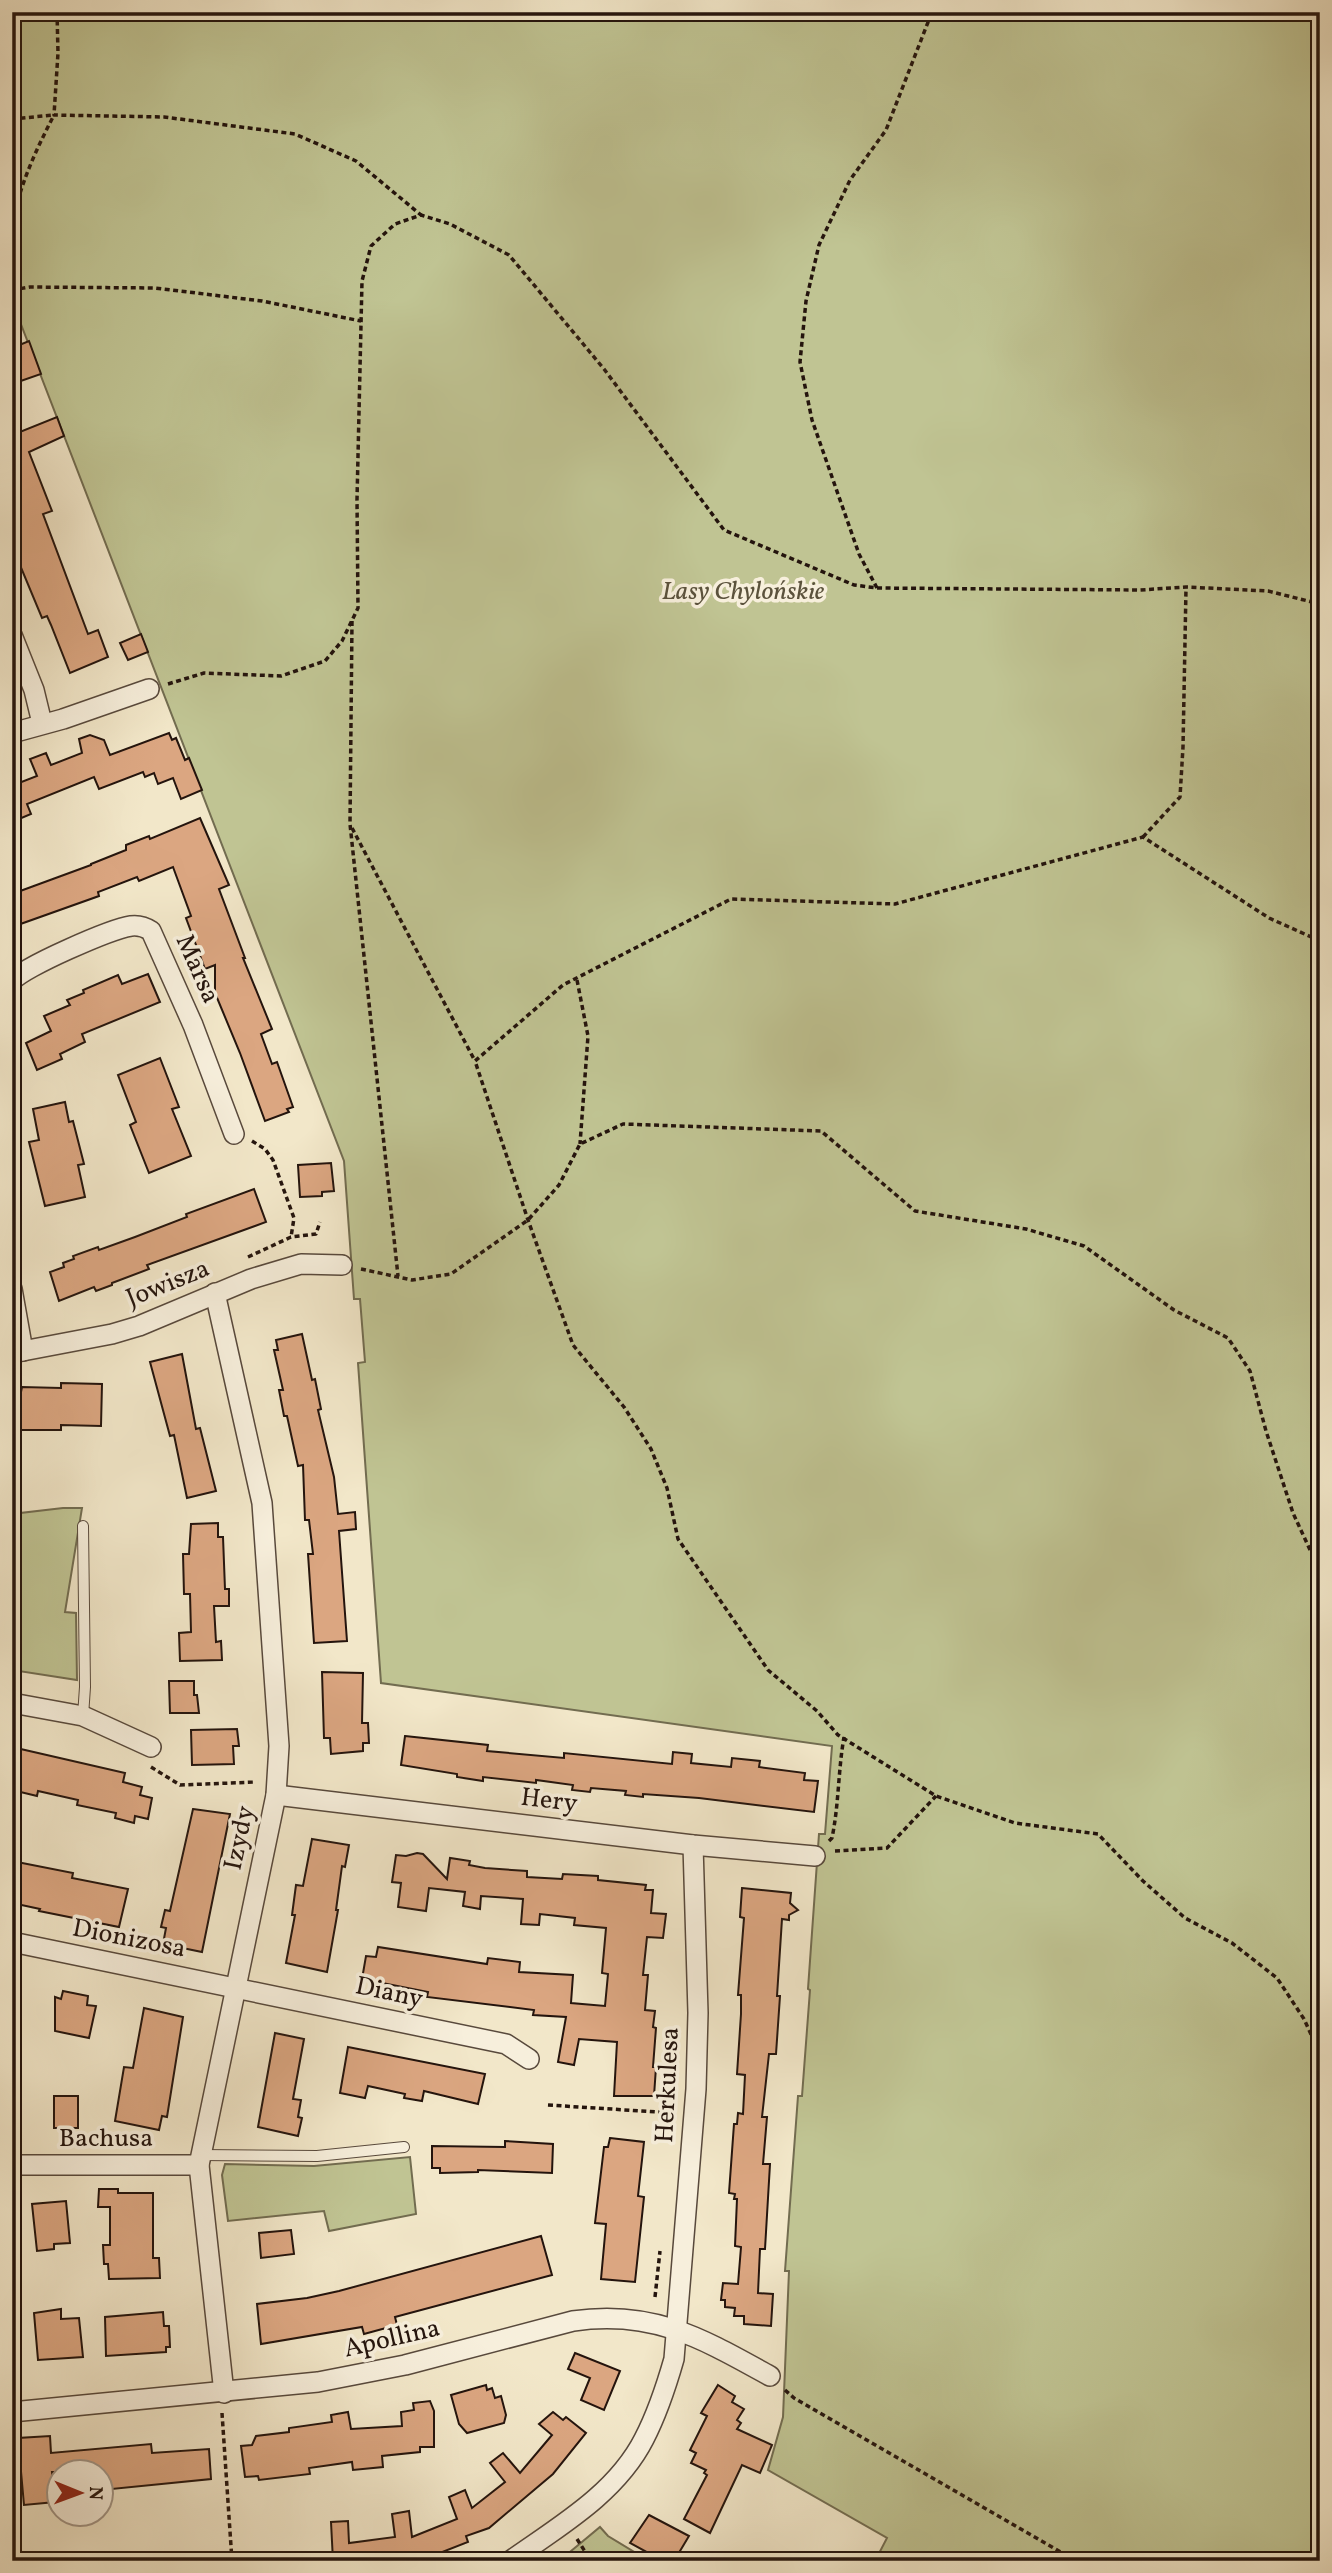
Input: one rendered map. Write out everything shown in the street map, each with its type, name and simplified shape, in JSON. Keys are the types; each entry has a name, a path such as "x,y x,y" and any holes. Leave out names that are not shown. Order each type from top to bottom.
{"street":[{"path":"12,635 34,690 42,723"},
{"path":"12,733 63,719 149,689"},
{"name":"Marsa","path":"12,981 33,966 120,929 144,926 151,931 193,1025 234,1134"},
{"name":"Jowisza","path":"18,1352 112,1334 139,1326 215,1293 302,1264 342,1265"},
{"path":"12,1289 18,1352"},
{"name":"Izydy","path":"215,1293 262,1503 279,1746 276,1795 200,2160 224,2393"},
{"path":"12,1703 83,1716 151,1747"},
{"name":"Hery","path":"276,1795 693,1845 817,1854"},
{"name":"Herkulesa","path":"510,2561 599,2495 627,2463 643,2441 664,2393 674,2359 696,2077 698,2013 693,1845"},
{"name":"Dionizosa","path":"12,1942 235,1987"},
{"name":"Diany","path":"235,1987 506,2044 529,2059"},
{"name":"Bachusa","path":"12,2165 200,2160"},
{"name":"Apollina","path":"12,2412 318,2382 405,2365 582,2319 615,2318 677,2328 770,2375"}],"lane":[{"path":"83,1526 83,1716"},
{"path":"200,2160 317,2157 404,2147"}],"path":[{"path":"12,226 33,156 54,115 58,53 57,12"},
{"path":"877,588 859,554 811,420 800,362 806,301 819,245 850,180 886,130 932,12"},
{"path":"12,119 54,115 164,117 295,134 356,160 421,215 450,224 509,255 604,369 724,530 854,585 877,588 1140,590 1186,587 1268,591 1320,604"},
{"path":"149,689 204,673 281,676 325,661 342,640 358,607 357,500 362,281 371,246 395,224 421,215"},
{"path":"12,290 30,287 155,288 262,301 361,321"},
{"path":"475,1061 563,985 731,899 895,905 1143,837 1180,797 1186,587"},
{"path":"352,619 350,824 398,1277"},
{"path":"350,824 475,1061 573,1345 624,1407 651,1449 667,1488 678,1539 768,1670 817,1711 838,1735 936,1796 1015,1823 1098,1835 1143,1881 1185,1918 1233,1943 1278,1978 1304,2019 1320,2054"},
{"path":"1143,837 1269,918 1320,941"},
{"path":"342,1265 412,1280 451,1274 528,1220 559,1185 580,1144 588,1036 576,980"},
{"path":"580,1144 623,1124 821,1131 915,1211 1026,1229 1084,1246 1174,1310 1228,1338 1250,1371 1293,1513 1311,1552 1320,1563"},
{"path":"234,1134 265,1149 273,1160 294,1218 295,1238"},
{"path":"817,1854 832,1838 838,1805 838,1768 844,1737"},
{"path":"151,1747 151,1768 180,1785 258,1782"},
{"path":"817,1854 887,1847 936,1796"},
{"path":"548,2105 675,2113"},
{"path":"655,2297 661,2245"},
{"path":"770,2375 794,2398 1076,2561"},
{"path":"224,2393 222,2418 232,2561"},
{"path":"1065,2554 1067,2561"}],"green space":[{"name":"Lasy Chylońskie","path":"12,12 1320,12 1320,2561 875,2561 887,2538 768,2470 783,2417 789,2271 785,2271 798,2096 802,2096 819,1834 825,1834 832,1746 381,1683 358,1363 365,1362 360,1299 354,1299 344,1161 12,301"},
{"path":"82,1508 65,1612 76,1613 77,1680 12,1670 12,1514"},
{"path":"410,2157 416,2214 329,2231 324,2211 228,2221 222,2175 225,2164 314,2166"},
{"path":"600,2527 608,2536 649,2561 559,2561"}],"building":[{"path":"29,341 41,374 12,384 12,348"},
{"path":"13,414 20,432 57,417 64,436 29,452 52,511 43,514 88,634 98,630 108,657 70,673 47,616 42,618 12,546"},
{"path":"141,634 148,652 128,660 120,643"},
{"path":"169,733 172,740 176,738 185,760 189,758 202,790 181,799 173,778 158,784 154,773 145,777 143,772 99,789 94,777 27,804 31,814 12,822 12,769 19,783 37,776 30,759 46,753 51,765 82,753 79,739 90,735 104,740 110,755"},
{"path":"200,818 229,885 219,889 272,1029 261,1034 272,1064 277,1062 293,1107 287,1109 289,1112 265,1121 215,993 215,965 205,969 186,918 191,916 173,867 139,881 137,877 98,892 99,896 12,927 12,894 91,865 126,850 126,845 149,836 150,839"},
{"path":"148,974 160,1002 82,1034 85,1042 60,1054 62,1059 37,1070 26,1043 51,1031 44,1016 70,1005 67,1000 84,993 83,990 118,975 122,984"},
{"path":"160,1058 179,1107 172,1109 191,1156 149,1173 130,1125 136,1122 118,1075"},
{"path":"65,1102 84,1164 78,1165 85,1197 45,1206 29,1142 39,1140 33,1109"},
{"path":"331,1163 334,1191 322,1192 322,1196 300,1197 298,1165"},
{"path":"254,1189 266,1222 147,1265 149,1269 112,1285 96,1291 94,1287 59,1301 50,1272 64,1267 63,1263 74,1259 73,1256 135,1237 187,1217 186,1214"},
{"path":"302,1334 321,1409 318,1410 334,1477 338,1514 355,1512 356,1529 339,1531 347,1641 314,1643 308,1554 313,1554 309,1520 305,1520 303,1465 298,1466 287,1416 284,1416 279,1390 283,1390 274,1350 278,1350 276,1340"},
{"path":"182,1354 196,1429 200,1428 216,1491 187,1498 174,1435 170,1436 150,1362"},
{"path":"61,1383 102,1384 101,1426 61,1425 61,1430 12,1430 12,1398 15,1398 15,1392 21,1392 22,1387 61,1388"},
{"path":"218,1523 218,1537 223,1537 225,1589 229,1589 229,1606 214,1606 216,1642 221,1641 222,1660 180,1661 179,1633 191,1632 190,1594 184,1594 183,1554 189,1554 191,1524"},
{"path":"322,1672 363,1673 362,1723 368,1723 369,1743 363,1743 363,1751 331,1754 330,1738 324,1738"},
{"path":"169,1681 194,1681 194,1695 197,1695 199,1713 170,1713"},
{"path":"237,1729 239,1746 233,1746 234,1764 192,1765 191,1730"},
{"path":"405,1736 488,1745 487,1751 564,1758 564,1753 672,1764 673,1752 692,1754 691,1763 731,1767 732,1758 760,1761 759,1767 805,1773 804,1780 818,1781 814,1812 699,1798 625,1795 626,1791 591,1788 590,1792 572,1790 573,1785 536,1780 536,1783 483,1777 483,1781 457,1777 457,1774 401,1765"},
{"path":"12,1747 125,1773 123,1782 142,1787 140,1795 152,1798 148,1819 135,1816 134,1823 115,1818 116,1813 77,1805 78,1800 38,1791 37,1796 12,1790"},
{"path":"193,1809 230,1814 202,1952 163,1944 166,1928 161,1927 165,1910 170,1911"},
{"path":"312,1839 349,1845 345,1867 342,1866 338,1910 327,1972 286,1963 295,1915 292,1915 296,1885 303,1886"},
{"path":"423,1854 447,1879 450,1858 470,1861 469,1865 485,1868 527,1871 527,1877 562,1879 563,1874 598,1876 598,1880 646,1885 645,1890 653,1890 651,1913 666,1914 663,1938 647,1937 643,1975 648,1975 645,2010 655,2011 654,2096 614,2096 617,2042 579,2039 574,2065 558,2062 566,2017 533,2015 534,2010 427,1997 428,1992 362,1979 366,1956 376,1957 378,1947 487,1964 488,1958 520,1962 519,1972 573,1975 571,2003 605,2006 608,1974 602,1973 606,1928 574,1925 575,1918 540,1914 539,1925 521,1924 523,1899 481,1896 480,1909 463,1906 465,1892 429,1888 426,1911 398,1907 401,1883 392,1882 396,1855"},
{"path":"12,1861 73,1873 72,1878 128,1889 119,1927 12,1903"},
{"path":"742,1888 791,1893 790,1903 798,1910 789,1915 789,1920 782,1919 776,2054 769,2054 762,2117 767,2117 763,2164 770,2164 765,2249 760,2249 758,2293 773,2294 771,2326 744,2324 744,2316 734,2316 735,2308 725,2307 725,2300 721,2300 723,2283 738,2284 741,2247 735,2246 737,2199 734,2199 735,2194 729,2193 734,2124 737,2124 738,2113 743,2114 745,2075 737,2074 741,2014 741,1995 738,1995 744,1918 740,1917"},
{"path":"63,1991 88,1996 87,2005 96,2006 89,2038 55,2031 55,1997 61,1999"},
{"path":"144,2008 183,2017 167,2117 162,2116 159,2130 115,2121 124,2067 133,2068"},
{"path":"275,2033 304,2039 293,2099 301,2100 298,2117 302,2118 298,2136 258,2127"},
{"path":"348,2047 485,2074 478,2104 424,2091 422,2101 404,2098 405,2094 368,2086 365,2098 340,2093"},
{"path":"54,2096 78,2096 78,2128 54,2128"},
{"path":"610,2138 644,2142 638,2196 644,2197 635,2282 601,2279 606,2224 595,2223 604,2147 608,2147"},
{"path":"505,2141 553,2144 552,2173 478,2170 440,2173 440,2168 432,2168 432,2146 505,2147"},
{"path":"99,2189 118,2189 118,2193 153,2193 153,2258 159,2258 160,2278 109,2279 108,2264 104,2264 103,2245 110,2245 110,2207 98,2207"},
{"path":"66,2201 70,2243 54,2244 54,2249 37,2251 32,2204"},
{"path":"291,2230 294,2254 261,2258 259,2233"},
{"path":"541,2236 552,2275 395,2317 397,2325 364,2334 362,2327 261,2344 257,2304 339,2291"},
{"path":"61,2309 61,2319 79,2318 83,2357 38,2360 34,2313"},
{"path":"163,2312 164,2326 169,2326 170,2347 166,2347 166,2352 106,2356 105,2317"},
{"path":"575,2353 620,2371 604,2410 581,2400 590,2378 568,2369"},
{"path":"486,2385 487,2390 492,2388 495,2398 501,2396 506,2415 504,2423 467,2433 459,2424 451,2395"},
{"path":"718,2385 735,2396 732,2402 744,2409 737,2420 741,2423 737,2429 772,2445 760,2473 742,2465 710,2533 684,2519 707,2475 704,2473 706,2470 691,2463 696,2453 690,2450 707,2416 701,2413"},
{"path":"430,2401 434,2411 434,2447 420,2447 420,2452 382,2456 383,2467 353,2470 352,2462 309,2468 310,2474 259,2480 258,2476 245,2477 241,2446 252,2445 256,2436 332,2422 331,2415 348,2412 351,2429 402,2426 401,2412 414,2410 413,2403"},
{"path":"553,2412 563,2420 566,2417 586,2433 553,2474 489,2528 466,2536 468,2542 427,2558 401,2561 333,2561 331,2522 348,2521 349,2543 395,2537 392,2514 409,2511 412,2537 457,2519 449,2497 465,2490 472,2508 505,2482 490,2463 503,2453 520,2473 552,2435 539,2424"},
{"path":"50,2436 51,2453 151,2444 152,2453 209,2449 211,2479 116,2489 116,2458 46,2458 46,2503 24,2505 18,2438"},
{"path":"649,2515 689,2536 674,2561 663,2561 630,2543"}]}
